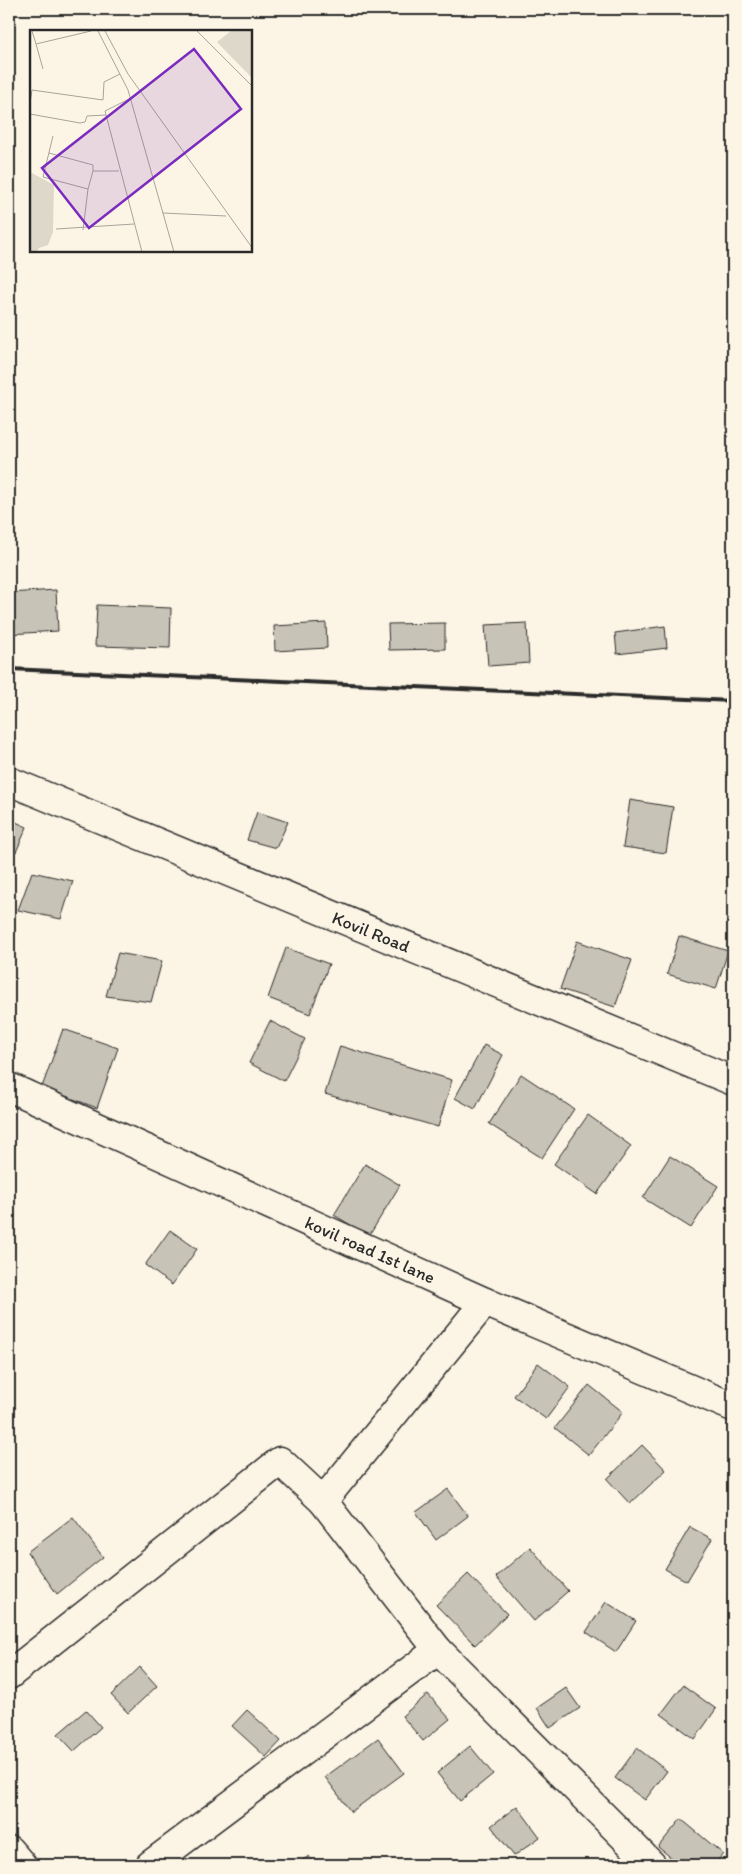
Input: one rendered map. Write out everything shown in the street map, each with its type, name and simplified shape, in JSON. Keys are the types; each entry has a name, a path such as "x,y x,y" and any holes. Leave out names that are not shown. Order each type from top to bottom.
{"street":[{"name":"Kovil Road","path":"9,781 733,1081"},
{"name":"kovil road 1st lane","path":"9,1087 485,1302 733,1407"},
{"path":"323,1501 485,1302"},
{"path":"9,1675 280,1462 323,1501 438,1650 652,1865"},
{"path":"150,1865 438,1650"},
{"path":"9,1850 22,1865"}],"building":[{"path":"56,590 58,631 9,634 9,593"},
{"path":"97,605 171,608 170,648 95,646"},
{"path":"326,623 327,648 275,651 274,626"},
{"path":"445,623 445,649 389,650 388,624"},
{"path":"527,623 529,663 488,666 485,625"},
{"path":"665,626 667,648 617,654 615,633"},
{"path":"630,800 673,807 666,853 623,847"},
{"path":"257,812 288,822 276,848 247,840"},
{"path":"9,819 27,827 16,852 9,849"},
{"path":"32,872 73,881 61,919 18,910"},
{"path":"679,936 728,951 716,989 667,974"},
{"path":"577,941 632,960 615,1007 560,989"},
{"path":"286,948 329,964 310,1014 268,998"},
{"path":"118,953 162,961 151,1002 106,996"},
{"path":"270,1021 305,1039 284,1081 249,1063"},
{"path":"63,1029 118,1048 97,1108 42,1087"},
{"path":"484,1045 503,1055 475,1109 455,1098"},
{"path":"340,1046 452,1080 438,1127 325,1094"},
{"path":"521,1074 574,1109 542,1158 489,1124"},
{"path":"588,1115 631,1146 597,1194 554,1164"},
{"path":"670,1156 718,1186 691,1228 643,1198"},
{"path":"365,1164 400,1185 369,1236 334,1215"},
{"path":"170,1230 197,1249 172,1285 145,1265"},
{"path":"538,1363 570,1387 546,1419 514,1396"},
{"path":"589,1385 623,1412 589,1455 555,1428"},
{"path":"642,1445 666,1470 630,1504 607,1479"},
{"path":"448,1489 468,1516 436,1540 416,1512"},
{"path":"73,1517 103,1557 57,1594 27,1552"},
{"path":"690,1527 712,1539 687,1581 665,1569"},
{"path":"530,1547 568,1591 534,1621 496,1577"},
{"path":"468,1574 507,1614 475,1645 436,1605"},
{"path":"606,1602 636,1621 616,1652 586,1632"},
{"path":"140,1667 157,1686 128,1713 111,1695"},
{"path":"683,1685 716,1709 695,1739 661,1714"},
{"path":"566,1688 580,1708 550,1728 537,1708"},
{"path":"428,1694 450,1719 423,1741 402,1716"},
{"path":"86,1710 101,1727 74,1751 58,1734"},
{"path":"247,1710 281,1741 266,1757 232,1726"},
{"path":"378,1738 404,1773 351,1812 325,1777"},
{"path":"470,1746 493,1774 460,1801 437,1773"},
{"path":"637,1748 667,1771 645,1800 615,1778"},
{"path":"517,1806 540,1837 514,1856 491,1826"},
{"path":"681,1819 723,1854 714,1865 680,1865 658,1847"},
{"path":"309,1856 315,1865 295,1865"}],"railway":[{"path":"9,669 733,701"}]}
